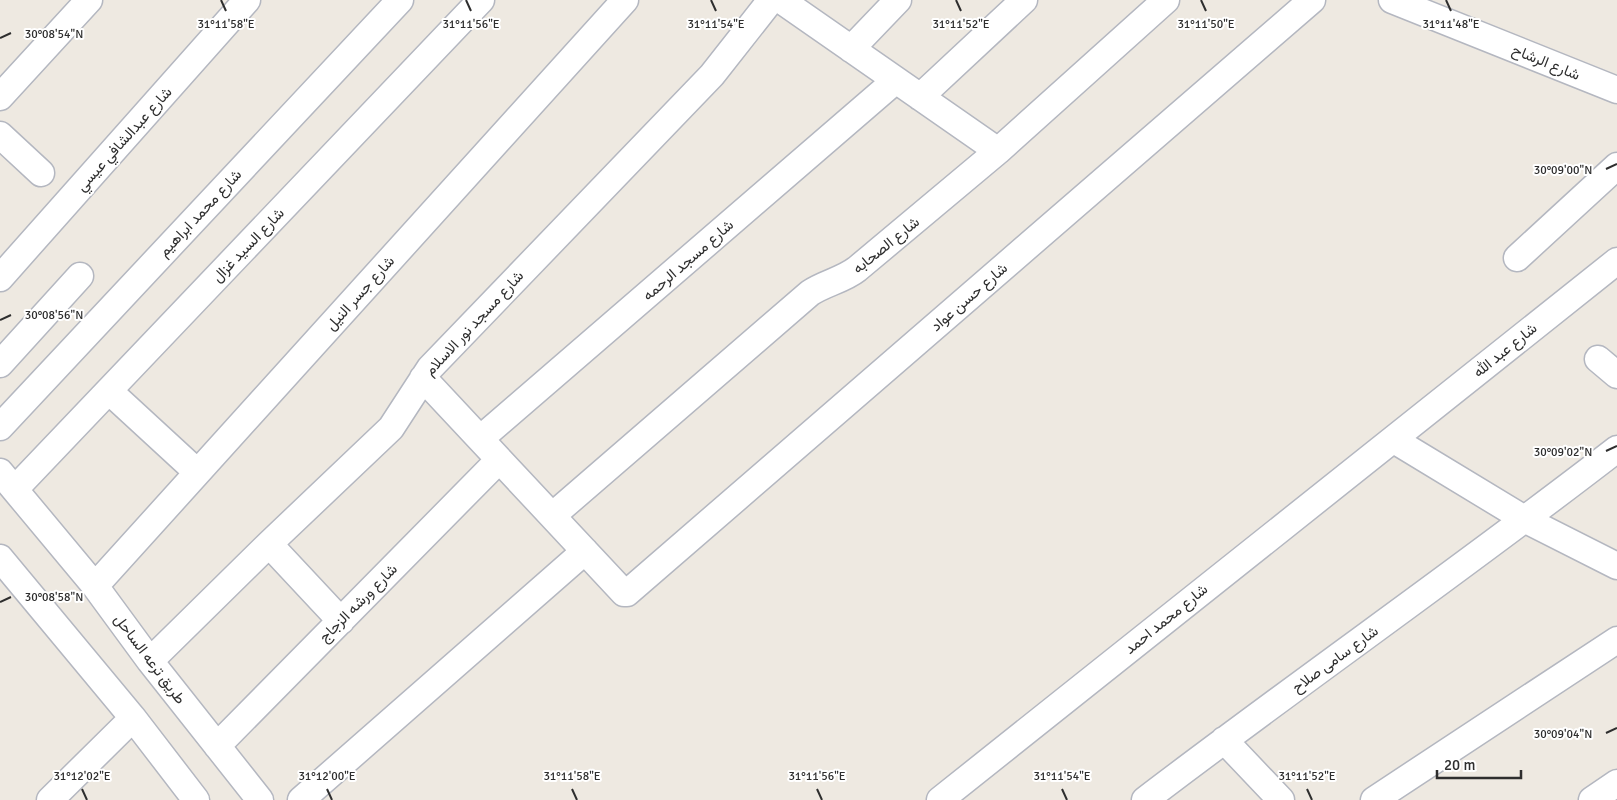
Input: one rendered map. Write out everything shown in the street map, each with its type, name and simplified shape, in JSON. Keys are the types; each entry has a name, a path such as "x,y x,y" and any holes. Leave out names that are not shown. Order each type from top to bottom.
{"street":[{"path":"0,98 89,0"},
{"name":"شارع عبدالشافي عيسي","path":"0,278 247,0"},
{"name":"شارع محمد ابراهيم","path":"0,427 400,0"},
{"name":"شارع السيد غزال","path":"7,480 109,391 481,0"},
{"name":"شارع جسر النيل","path":"95,586 625,0"},
{"name":"شارع مسجد نور الاسلام","path":"150,661 391,428 430,368 712,76 771,0"},
{"path":"781,0 998,151"},
{"path":"851,49 898,0"},
{"path":"920,97 1024,0"},
{"name":"شارع الصحابه","path":"552,516 810,292 822,285 846,277 857,269 998,151 1166,0"},
{"name":"شارع حسن عواد","path":"585,552 626,594 1312,0"},
{"name":"شارع الرشاح","path":"1392,0 1617,90"},
{"name":"شارع مسجد الرحمه","path":"480,439 896,80"},
{"path":"0,135 41,173"},
{"path":"1517,258 1617,166"},
{"name":"شارع عبد الله","path":"1394,440 1615,265"},
{"path":"0,364 80,276"},
{"path":"301,800 585,552 423,378"},
{"path":"109,391 197,472"},
{"path":"1394,440 1526,520 1617,566"},
{"name":"شارع محمد احمد","path":"940,800 1394,440"},
{"name":"شارع سامى صلاح","path":"1145,800 1224,740 1526,520 1617,449"},
{"name":"شارع ورشه الزجاج","path":"217,746 500,460"},
{"name":"طريق ترعه الساحل","path":"7,480 95,586 150,661 260,800"},
{"path":"269,544 341,621"},
{"path":"0,558 133,718 196,800"},
{"path":"1374,800 1617,640"},
{"path":"50,800 133,718"},
{"path":"1224,740 1281,800"},
{"path":"1592,800 1617,783"}]}
